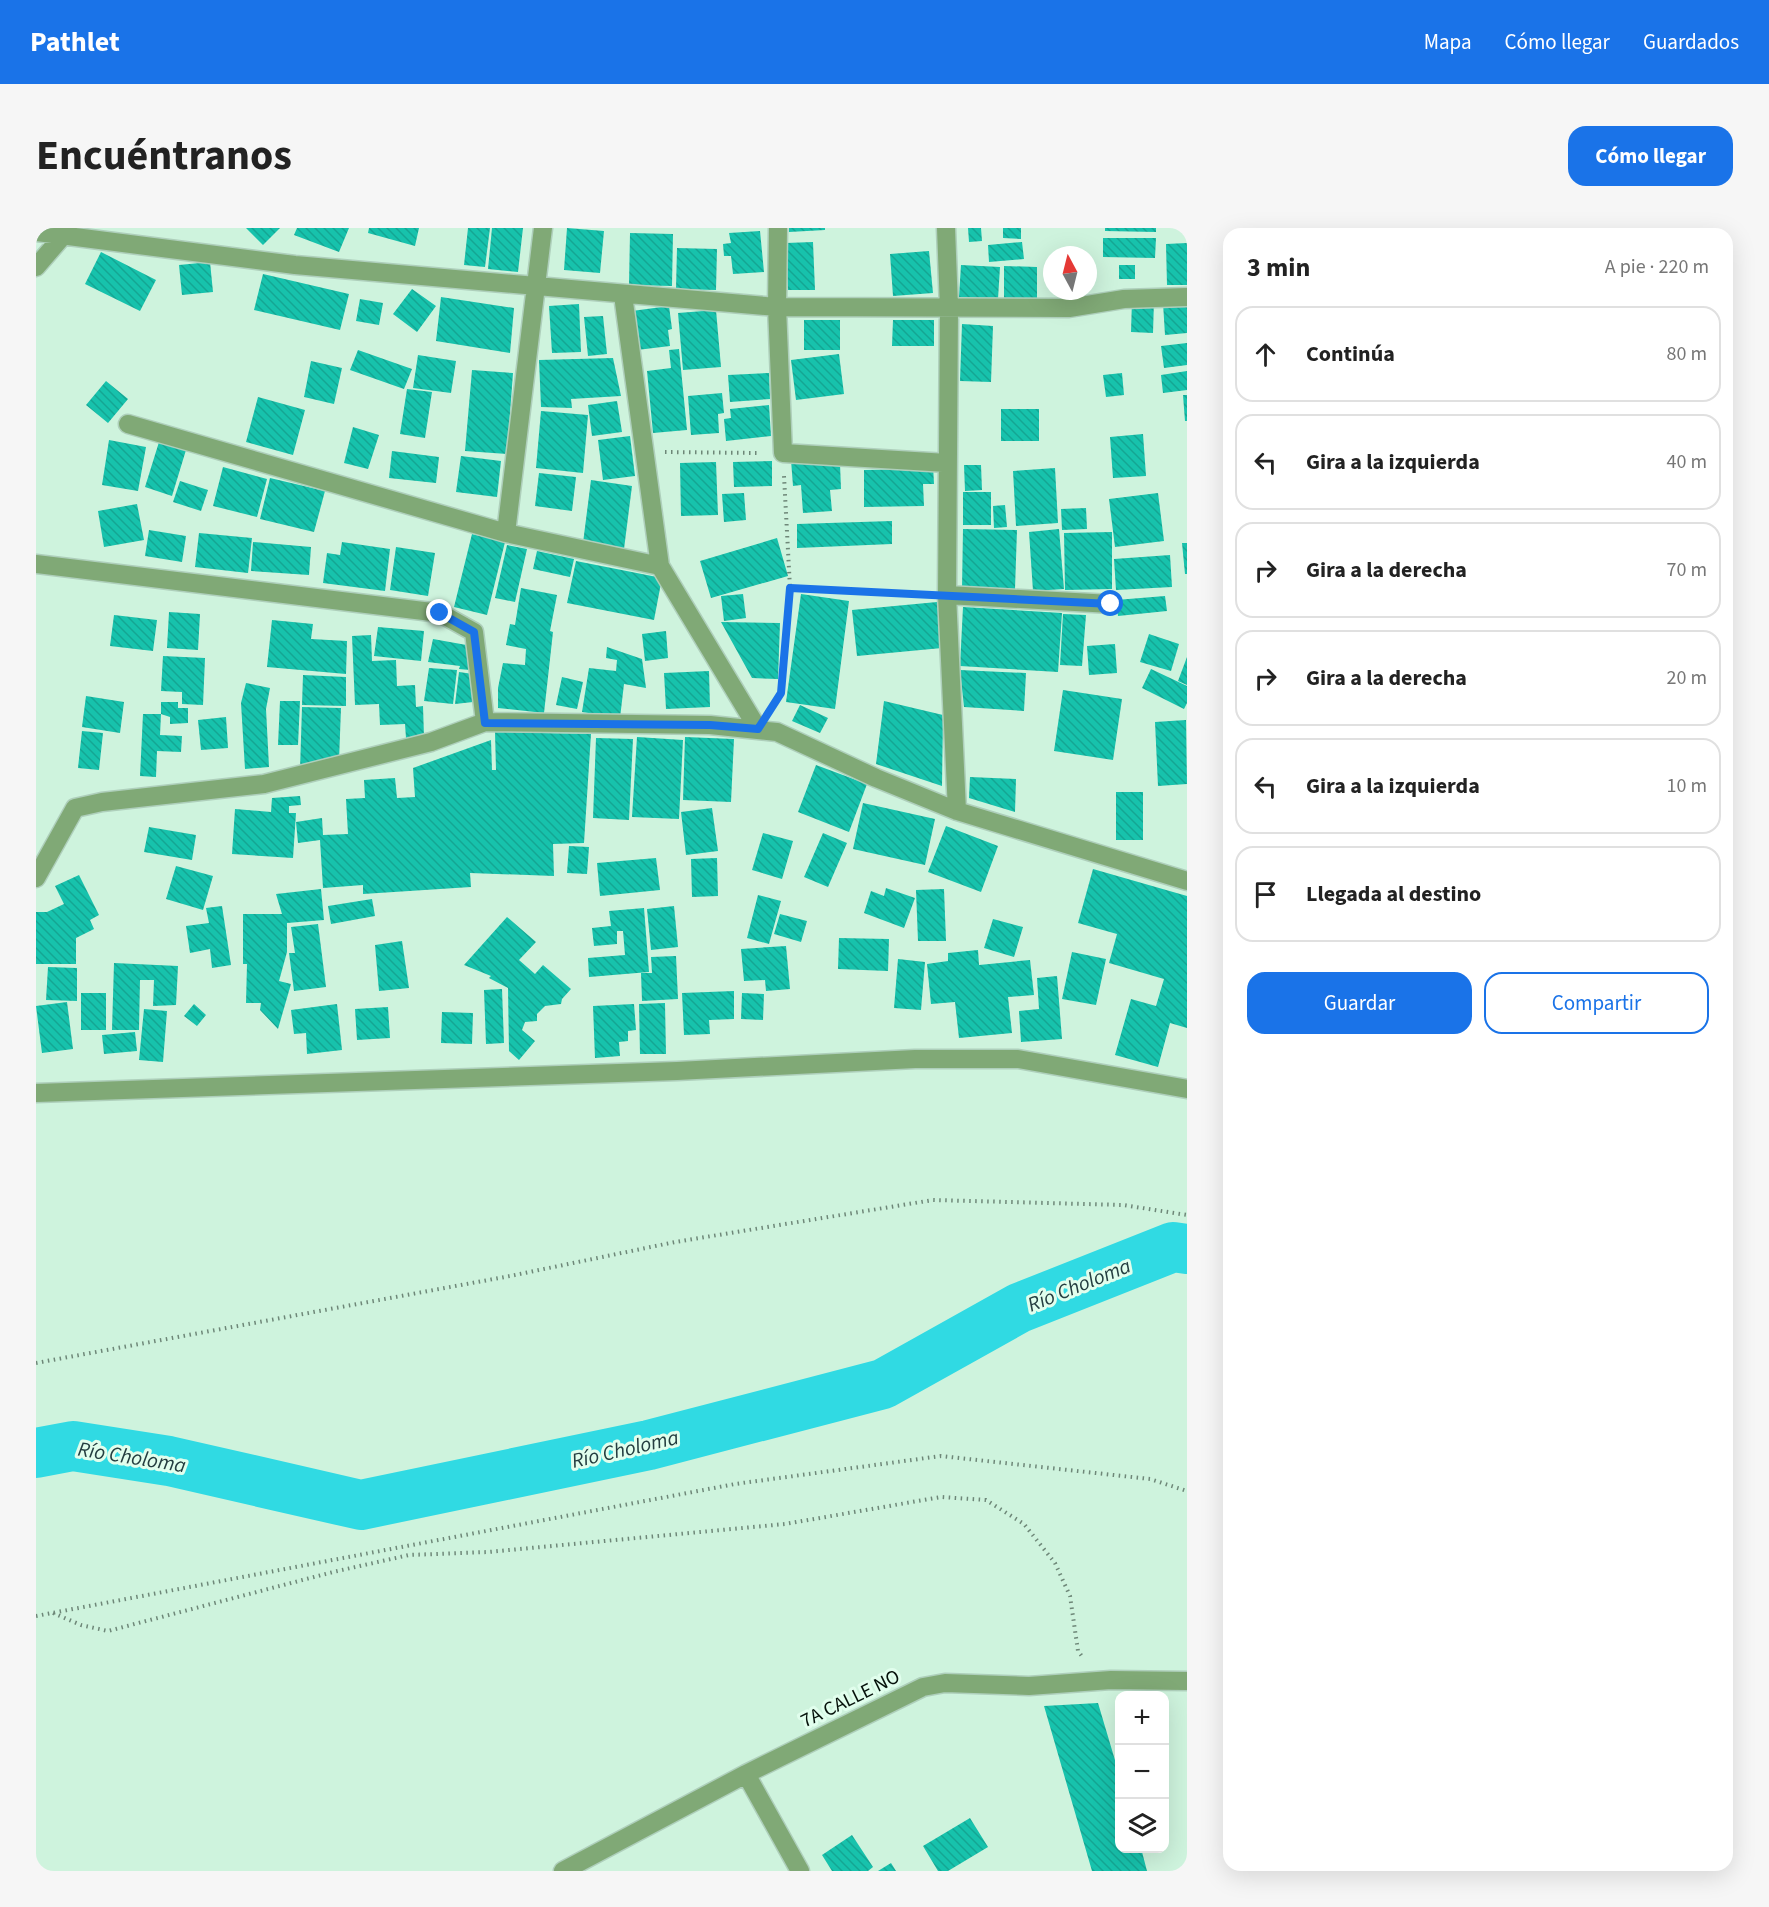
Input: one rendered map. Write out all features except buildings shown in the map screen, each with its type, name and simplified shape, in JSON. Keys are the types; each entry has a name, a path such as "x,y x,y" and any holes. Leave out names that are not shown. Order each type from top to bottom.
{"street":[{"path":"506,533 543,228"},
{"path":"778,228 777,307 783,453 946,463"},
{"path":"946,228 949,308 946,463 947,596 957,811"},
{"path":"36,232 67,232 295,265 537,288 777,307 1069,308 1124,299 1187,297"},
{"path":"36,267 67,232"},
{"path":"622,295 660,566 758,729"},
{"path":"128,424 506,533 660,566"},
{"path":"36,564 440,613 474,632 485,723"},
{"path":"947,596 1111,604"},
{"path":"36,878 75,808 102,802 264,784 432,742 485,723 710,725 777,732 876,778 957,811 1187,881"},
{"path":"36,1093 677,1071 915,1059 1018,1059 1187,1089"},
{"name":"7A CALLE NO","path":"563,1871 592,1864 746,1774 923,1687 945,1683 1029,1686 1111,1680 1187,1682"},
{"path":"746,1774 800,1871"}],"path":[{"path":"644,452 783,453 790,588 781,693 758,729"},
{"path":"790,588 947,596"},
{"path":"36,1363 510,1276 675,1242 933,1200 1124,1205 1187,1215"},
{"path":"36,1617 735,1484 941,1456 1150,1479 1187,1491"},
{"path":"53,1613 81,1625 108,1630 333,1572 409,1555 488,1552 785,1524 941,1497 986,1500 1024,1524 1055,1563 1070,1596 1078,1651 1090,1667 1111,1680"}],"waterway":[{"name":"Río Choloma","path":"36,1453 73,1446 169,1461 361,1505 649,1445 883,1384 1019,1308 1173,1247 1187,1249"}],"route":[{"path":"440,613 474,632 485,723 710,725 758,729 781,693 790,588 1111,604"}]}
